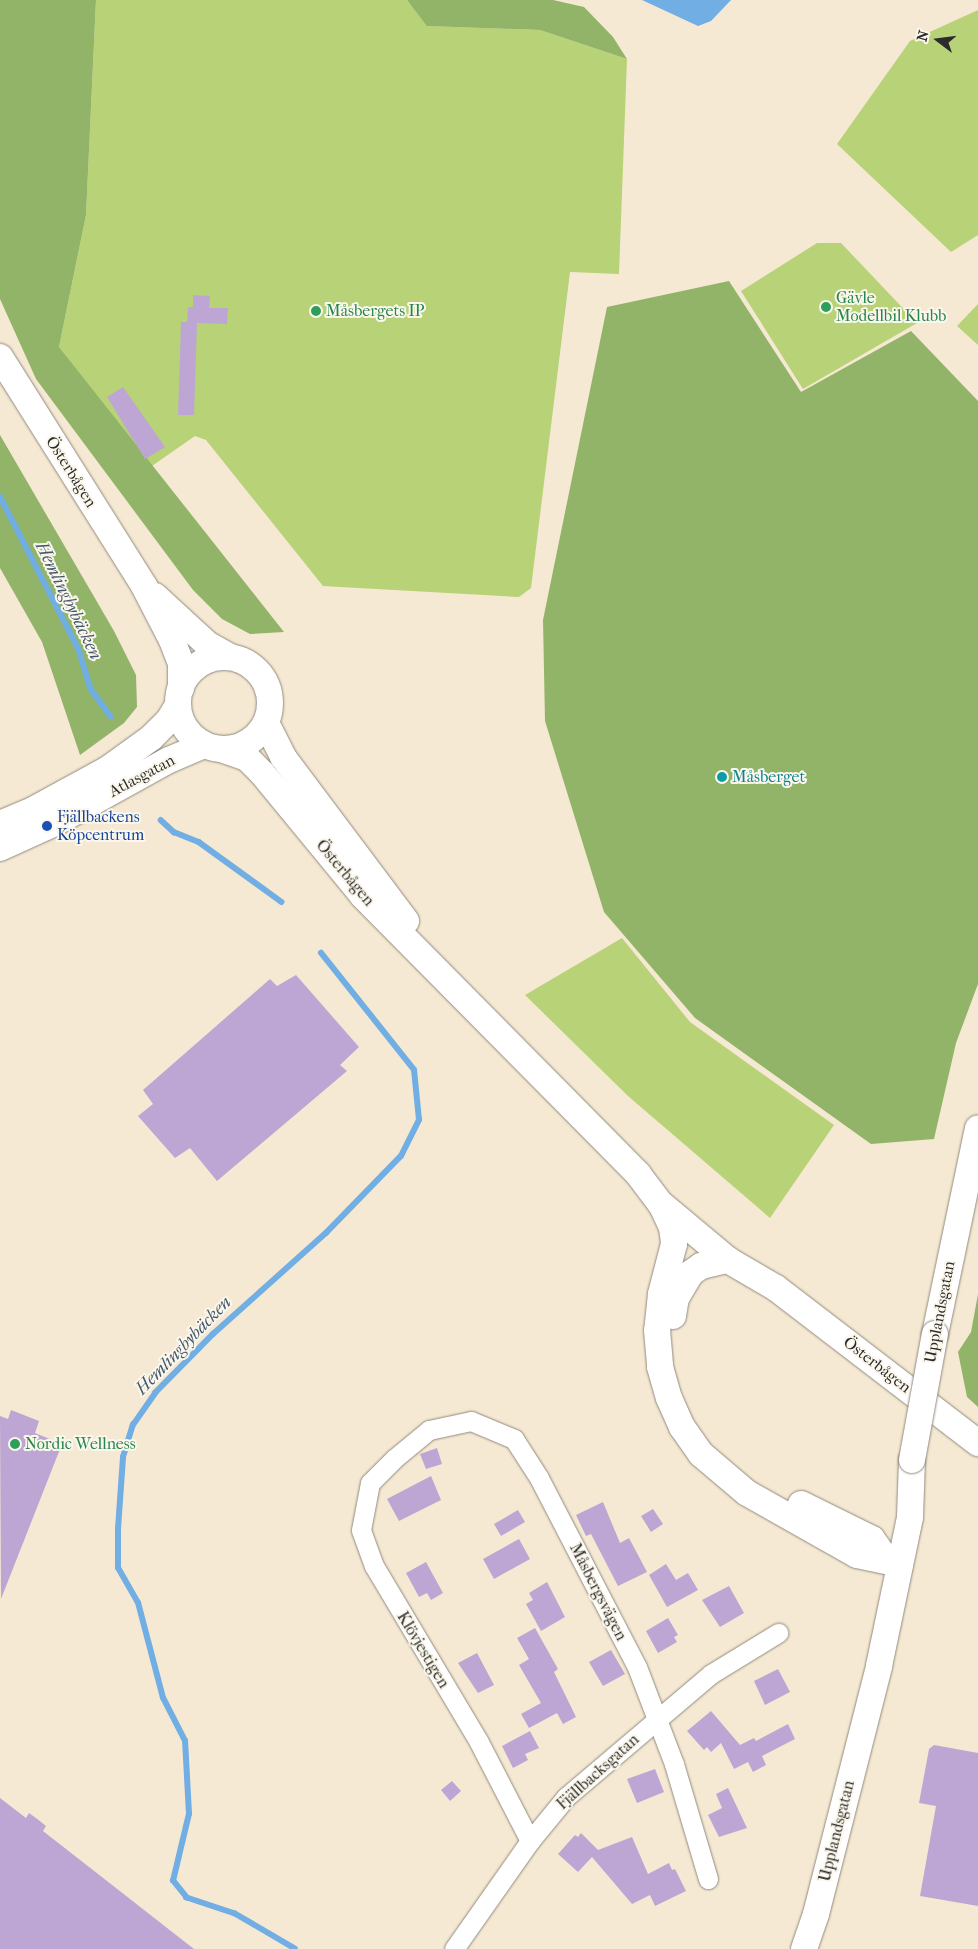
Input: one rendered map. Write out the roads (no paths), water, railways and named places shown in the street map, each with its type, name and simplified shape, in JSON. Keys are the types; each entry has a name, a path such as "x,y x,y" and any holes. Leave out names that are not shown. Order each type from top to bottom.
{"main road":[{"name":"Österbågen","path":"0,357 144,586 172,640 180,664 180,696"},
{"name":"Österbågen","path":"144,586 207,644 230,657"},
{"path":"230,657 244,661 265,680 271,702 266,723 252,740 238,747 213,747 191,735 182,721 180,696 189,673 202,663 230,657"},
{"name":"Atlasgatan","path":"0,824 35,809 108,768 151,738 169,720 180,696"},
{"name":"Österbågen","path":"266,723 283,758 467,1004"},
{"name":"Österbågen","path":"213,747 247,758 262,773 363,896 467,1004 638,1174 661,1204 728,1260 776,1288 978,1443"},
{"name":"Atlasgatan","path":"0,848 57,822 169,760 213,747"},
{"name":"Upplandsgatan","path":"804,1949 816,1914 879,1666 902,1484 912,1460 935,1334 978,1128"},
{"name":"Österbågen","path":"638,1174 670,1193 730,1242 776,1288"},
{"path":"661,1204 672,1227 674,1244 661,1294 657,1330 660,1367 669,1398 682,1427 707,1460 747,1493 857,1555 893,1561"},
{"path":"728,1260 701,1266 691,1273 676,1298 670,1330 674,1366 695,1420 733,1466 755,1482 872,1539 893,1561"}],"street":[{"name":"Måsbergsvägen","path":"395,1458 428,1430 471,1421 514,1439 565,1528 638,1667 659,1718 708,1879"},
{"name":"Klövjestigen","path":"395,1458 370,1484 361,1530 374,1566 479,1742 530,1841"},
{"name":"Fjällbacksgatan","path":"454,1949 530,1841 566,1797 711,1674 778,1633"}],"water":[{"path":"642,0 731,0 711,21 698,26"}],"waterway":[{"name":"Hemlingbybäcken","path":"0,496 79,650 91,689 111,717"},
{"name":"Hemlingbybäcken","path":"161,820 174,832 199,842 282,902"},
{"name":"Hemlingbybäcken","path":"295,1949 235,1914 187,1898 173,1881 189,1814 185,1741 163,1698 138,1603 118,1568 118,1529 123,1457 133,1425 155,1393 213,1334 326,1233 401,1156 419,1120 414,1070 321,953"}],"place":[{"name":"Gävle Modellbil Klubb","path":"826,307"},
{"name":"Måsbergets IP","path":"316,311"},
{"name":"Måsberget","path":"722,777"},
{"name":"Fjällbackens Köpcentrum","path":"47,826"},
{"name":"Nordic Wellness","path":"15,1444"}]}
